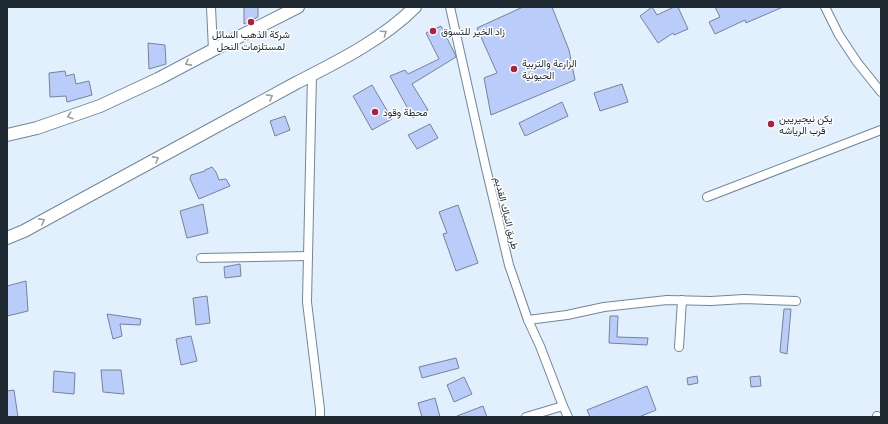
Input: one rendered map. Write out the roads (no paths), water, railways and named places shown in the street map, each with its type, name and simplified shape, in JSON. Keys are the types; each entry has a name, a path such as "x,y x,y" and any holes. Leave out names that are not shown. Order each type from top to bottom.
{"highway":[{"path":"7,135 37,128 100,106 158,79 298,7"},
{"path":"7,238 24,231 380,36 394,26 415,7"}],"street":[{"path":"211,7 213,50"},
{"name":"طريق النباك القديم","path":"450,7 509,265 528,320 568,417"},
{"path":"825,7 839,36 881,92"},
{"path":"312,74 307,302 320,417"},
{"path":"707,197 881,130"},
{"path":"200,258 308,256"},
{"path":"528,320 567,315 604,307 667,300 796,300"},
{"path":"679,347 682,300"},
{"path":"526,417 563,406"}],"place":[{"name":"شركة الذهب السائل لمستلزمات النحل","path":"251,22"},
{"name":"زاد الخير للتسوق","path":"433,31"},
{"name":"الزارعة والتربية الحيونية","path":"514,69"},
{"name":"محطة وقود","path":"375,112"},
{"name":"يكن نيجيريين قرب الرياشه","path":"771,124"}]}
